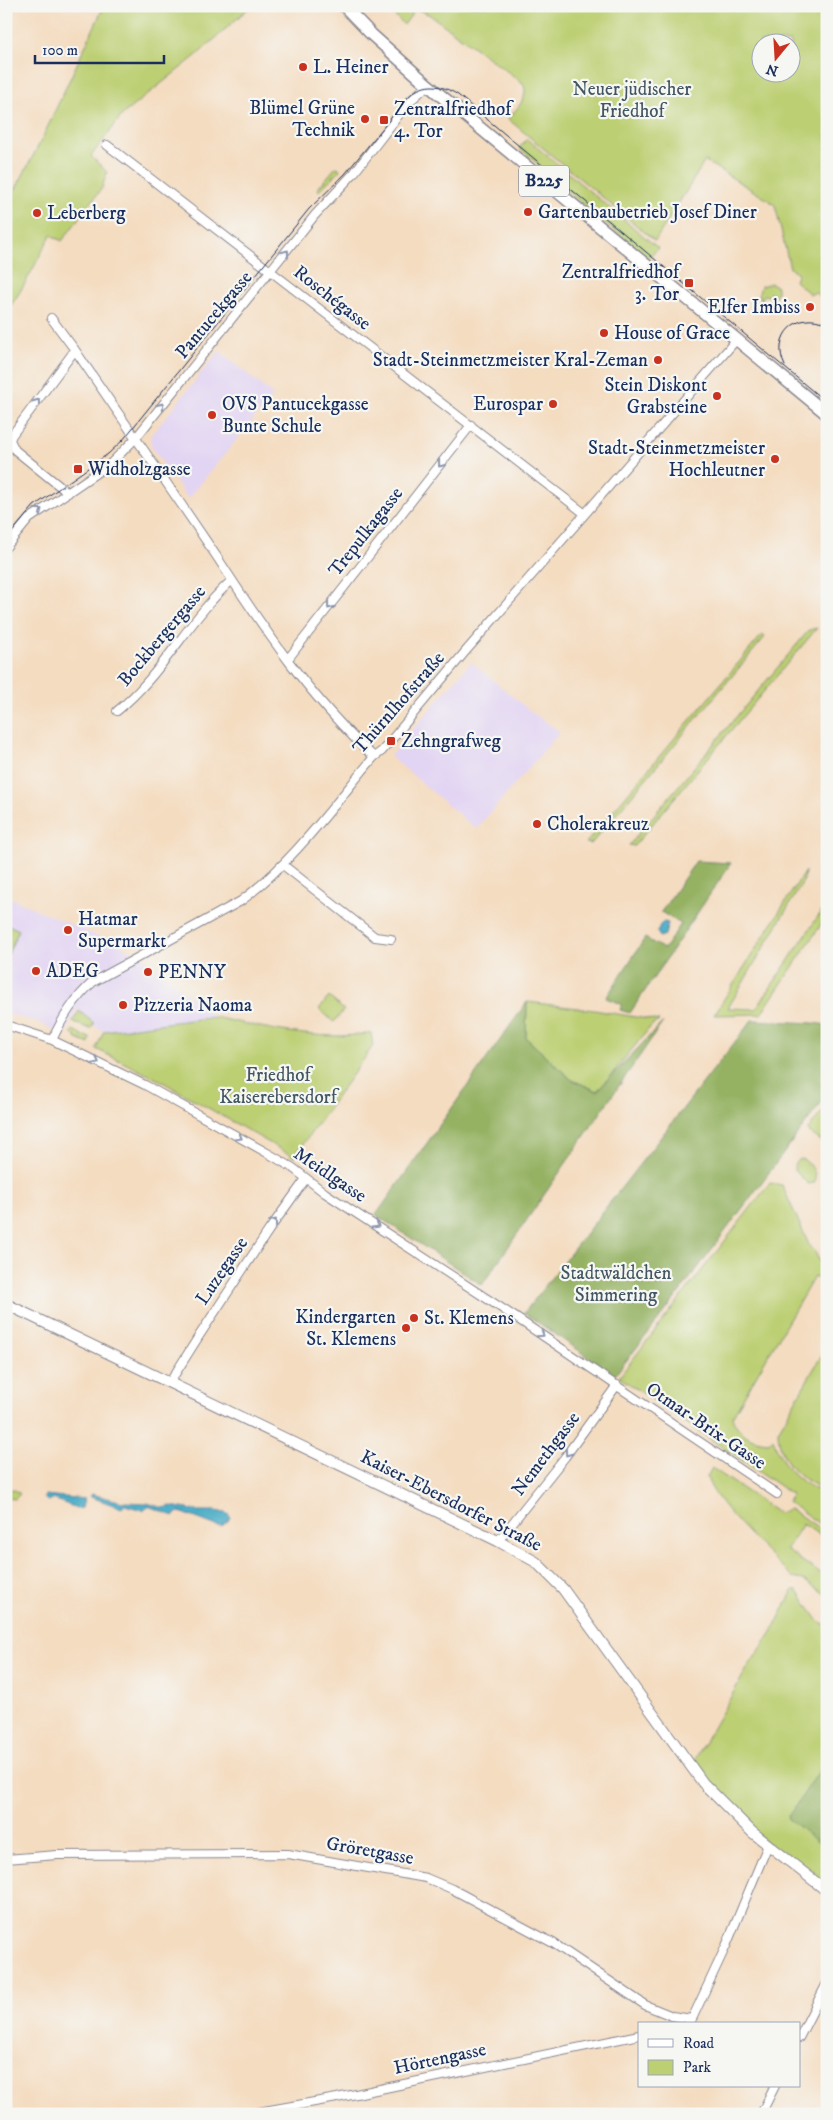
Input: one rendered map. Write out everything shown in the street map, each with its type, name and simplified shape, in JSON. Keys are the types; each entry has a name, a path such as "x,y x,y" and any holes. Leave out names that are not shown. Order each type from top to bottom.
{"main road":[{"name":"B225","path":"344,6 372,35 428,85 827,414"},
{"name":"Kaiser-Ebersdorfer Straße","path":"6,1304 498,1541 536,1562 563,1588 703,1783 742,1823 768,1846 827,1891"}],"street":[{"name":"Pantucekgasse","path":"6,547 29,520 117,458 135,439 315,215 354,172 408,102 428,85"},
{"name":"Roschégasse","path":"107,144 584,513"},
{"path":"51,318 75,350 231,581 288,659 317,697 374,757"},
{"name":"Thürnlhofstraße","path":"52,1040 69,1008 77,997 93,982 241,901 262,886 284,865 374,757 382,751 584,513 737,339"},
{"path":"68,492 15,450 10,442 12,435 75,350"},
{"name":"Trepulkagasse","path":"288,659 471,425"},
{"name":"Bockbergergasse","path":"117,711 135,697 213,598 231,581"},
{"path":"284,865 375,937 391,939"},
{"name":"Meidlgasse","path":"6,1025 52,1040 145,1085 293,1168 305,1180 429,1259 617,1386"},
{"name":"Luzegasse","path":"170,1382 269,1230 305,1180"},
{"name":"Otmar-Brix-Gasse","path":"617,1386 777,1494"},
{"name":"Nemethgasse","path":"498,1541 565,1457 617,1386"},
{"path":"689,2021 726,1946 768,1846"},
{"name":"Gröretgasse","path":"6,1859 57,1855 288,1854 426,1878 452,1888 553,1942 646,2005 689,2021"},
{"path":"800,2036 827,1983"},
{"name":"Hörtengasse","path":"247,2114 337,2098 638,2035"},
{"path":"761,2114 774,2088"}],"shaded area":[{"name":"OVS Pantucekgasse Bunte Schule","path":"219,351 273,395 188,499 151,446 151,435"},
{"path":"471,662 529,710 560,732 476,829 390,756"},
{"path":"6,896 141,955 214,1017 104,1031 93,1025 94,1023 77,1009 64,1036 40,1023 6,1013"}],"green space":[{"path":"104,6 251,6 197,55 123,114 91,156 107,172 102,188 62,241 51,235 13,303 6,312 6,207 41,141"},
{"name":"Neuer jüdischer Friedhof","path":"385,6 827,6 827,302 816,293 810,294 795,281 798,273 790,268 775,205 768,200 705,161 655,241 508,119 524,98 525,88 523,83 430,15 419,10 414,11 404,25"},
{"path":"527,139 658,248 648,259 550,177 551,175 519,148"},
{"path":"338,167 340,170 319,191 318,188"},
{"path":"771,283 777,287 777,293 774,297 774,294 770,293 769,296 764,295 761,301 759,293 761,286"},
{"path":"817,628 634,846 629,845 809,630"},
{"path":"762,635 765,637 591,844 586,843"},
{"path":"696,861 731,863 630,1013 620,1010 622,1004 606,998 645,938 664,949 681,924 661,912"},
{"path":"805,871 804,880 728,1008 756,1009 827,903 827,916 761,1014 714,1015"},
{"path":"6,924 19,930 6,958"},
{"path":"329,997 344,1010 334,1022 319,1009"},
{"path":"527,1002 594,1010 659,1021 652,1025 598,1091 572,1080 526,1038"},
{"path":"527,1002 526,1038 572,1080 597,1091 663,1022 482,1285 376,1215"},
{"path":"79,1011 94,1023 91,1029 74,1023 73,1021"},
{"name":"Friedhof Kaiserebersdorf","path":"214,1017 312,1035 331,1036 371,1033 373,1046 294,1157 161,1081 96,1049 104,1031"},
{"name":"Stadtwäldchen Simmering","path":"752,1020 827,1025 827,1095 664,1313 615,1375 524,1313"},
{"path":"73,1030 81,1034 82,1037 90,1038 89,1044 77,1039 71,1032"},
{"path":"827,1105 827,1145 807,1131"},
{"path":"802,1159 813,1169 814,1183 808,1184 794,1170 796,1162"},
{"path":"770,1183 782,1185 810,1247 814,1250 825,1272 823,1281 814,1277 732,1417 738,1428 751,1438 768,1442 773,1439 781,1457 791,1472 804,1483 822,1492 824,1489 798,1474 786,1460 779,1442 778,1431 827,1346 827,1529 788,1502 791,1496 790,1493 619,1377"},
{"path":"712,1468 778,1513 785,1512 788,1508 827,1533 827,1540 803,1524 786,1550 827,1578 827,1595 803,1580 793,1578 731,1515 720,1501 707,1477"},
{"path":"6,1488 15,1490 20,1494 15,1499 6,1497"},
{"path":"796,1589 818,1620 827,1626 827,1891 768,1845 691,1766 748,1667 772,1632 792,1592"},
{"path":"827,1760 827,1849 787,1818"}],"water":[{"path":"664,922 668,923 665,935 660,937 657,932 660,925"},
{"path":"91,1494 123,1502 147,1503 164,1508 171,1506 198,1511 217,1511 228,1514 231,1518 222,1526 217,1526 183,1513 178,1512 174,1516 148,1506 143,1510 125,1505 122,1508 89,1496"},
{"path":"45,1495 84,1499 82,1508 79,1509 53,1499 48,1501 44,1498"}],"tram line":[{"path":"6,539 34,506 108,454 123,440 309,209 345,174 410,95 427,86 439,87 458,95 827,403"},
{"path":"785,366 781,355 781,345 789,328 806,320 816,320 827,324"}],"place":[{"name":"L. Heiner","path":"303,67"},
{"name":"Blümel Grüne Technik","path":"365,119"},
{"name":"Zentralfriedhof 4. Tor","path":"384,120"},
{"name":"Gartenbaubetrieb Josef Diner","path":"528,212"},
{"name":"Leberberg","path":"37,213"},
{"name":"Zentralfriedhof 3. Tor","path":"689,283"},
{"name":"Elfer Imbiss","path":"810,307"},
{"name":"House of Grace","path":"604,333"},
{"name":"Stadt-Steinmetzmeister Kral-Zeman","path":"658,360"},
{"name":"Stein Diskont Grabsteine","path":"717,396"},
{"name":"Eurospar","path":"553,404"},
{"name":"OVS Pantucekgasse Bunte Schule","path":"212,415"},
{"name":"Stadt-Steinmetzmeister Hochleutner","path":"775,459"},
{"name":"Widholzgasse","path":"78,469"},
{"name":"Zehngrafweg","path":"391,741"},
{"name":"Cholerakreuz","path":"537,824"},
{"name":"Hatmar Supermarkt","path":"68,930"},
{"name":"ADEG","path":"36,971"},
{"name":"PENNY","path":"148,972"},
{"name":"Pizzeria Naoma","path":"123,1005"},
{"name":"St. Klemens","path":"414,1318"},
{"name":"Kindergarten St. Klemens","path":"406,1328"}]}
